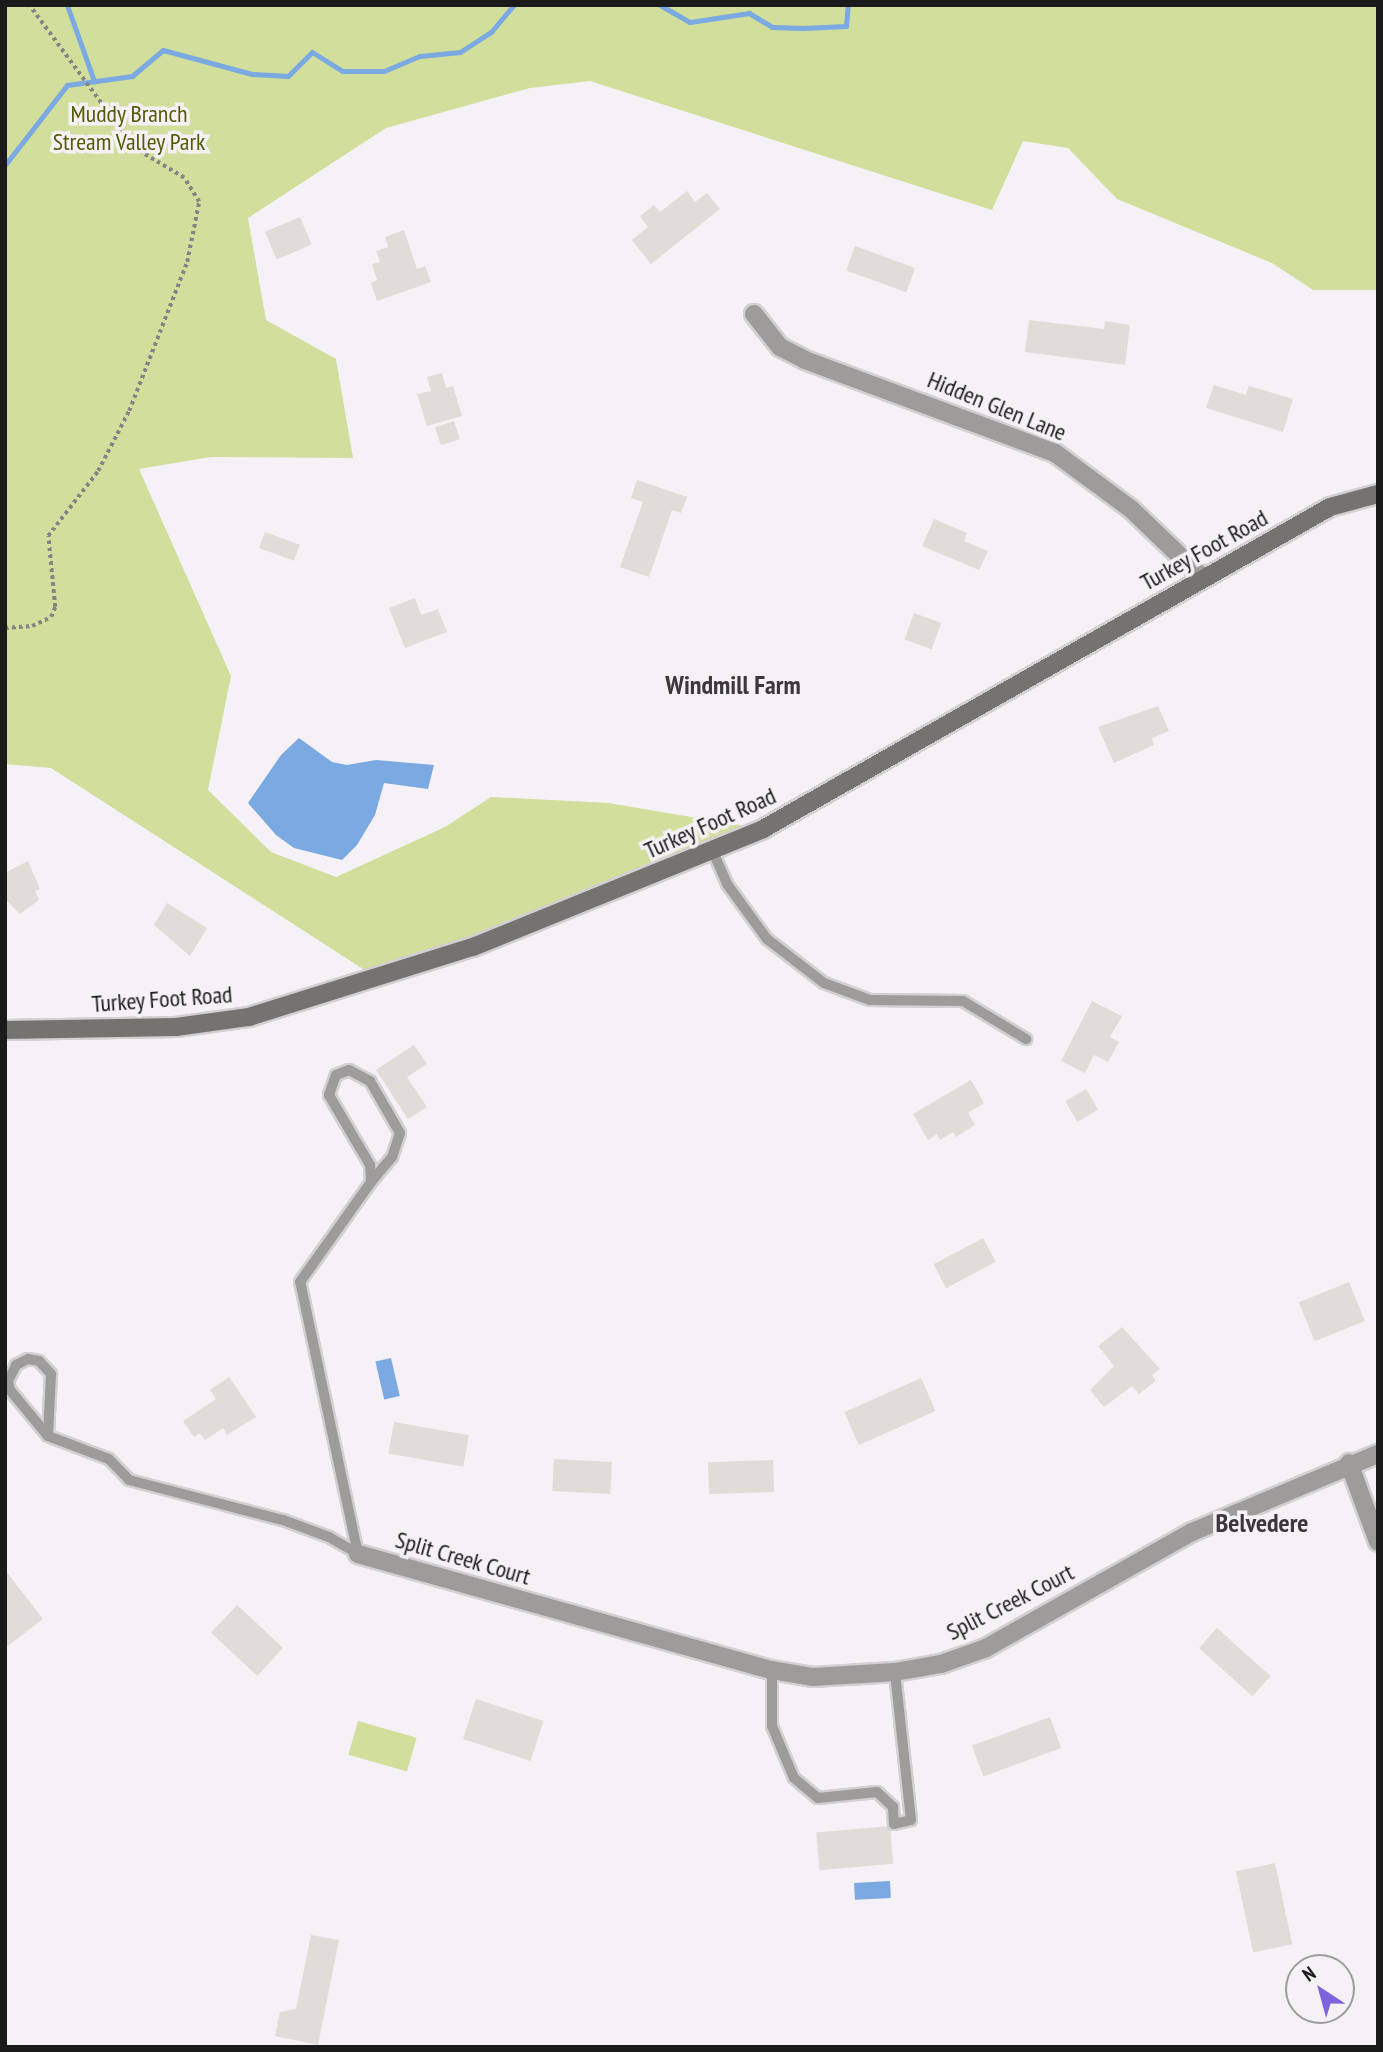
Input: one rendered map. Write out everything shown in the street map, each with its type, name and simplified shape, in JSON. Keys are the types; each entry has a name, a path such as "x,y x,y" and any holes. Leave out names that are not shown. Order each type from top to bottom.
{"street":[{"name":"Hidden Glen Lane","path":"754,314 780,347 804,360 1055,453 1131,509 1203,578"},
{"name":"Turkey Foot Road","path":"5,1030 176,1027 262,1014 473,947 713,852 849,783 1330,507 1378,494"},
{"name":"Split Creek Court","path":"358,1553 772,1671 813,1677 895,1672 941,1664 986,1648 1192,1532 1349,1462 1378,1454"},
{"path":"1349,1462 1378,1542"}],"lane":[{"path":"713,852 727,884 767,939 824,984 870,1000 963,1001 1027,1039"},
{"path":"358,1553 300,1282 392,1157 400,1133 370,1081 348,1070 336,1075 329,1095 370,1165 371,1182"},
{"path":"48,1436 51,1374 39,1361 28,1359 16,1365 8,1381 10,1390 48,1436 109,1459 129,1480 283,1520 329,1537 358,1553"},
{"path":"772,1671 772,1726 794,1778 818,1798 877,1792 893,1807 894,1824 911,1820 895,1672"}],"path":[{"path":"5,628 33,626 51,617 55,607 48,537 98,471 129,411 187,262 199,202 184,178 134,148 29,5"}],"green space":[{"name":"Muddy Branch Stream Valley Park","path":"5,5 1378,5 1378,290 1313,290 1272,263 1117,199 1068,148 1023,141 992,210 590,81 530,88 386,128 248,218 266,320 336,359 353,458 211,457 139,469 231,676 208,790 271,852 336,877 445,827 491,797 608,803 763,829 377,978 51,768 5,764"},
{"path":"358,1721 417,1738 407,1771 348,1755"}],"water":[{"path":"299,738 332,762 347,765 376,760 434,765 428,789 384,783 375,815 357,845 342,860 294,848 276,835 248,803 281,755"},
{"path":"391,1358 400,1396 384,1400 375,1362"},
{"path":"890,1881 891,1898 855,1900 854,1883"}],"building":[{"path":"687,191 695,202 707,193 720,209 651,264 632,240 648,227 640,216 654,205 660,212"},
{"path":"300,217 312,245 277,259 265,232"},
{"path":"404,230 417,269 425,266 431,282 377,301 371,283 377,280 372,264 380,262 376,251 388,247 385,237"},
{"path":"855,246 915,268 906,292 846,270"},
{"path":"1029,320 1104,329 1105,321 1130,325 1125,365 1025,352"},
{"path":"442,373 446,388 453,386 462,416 427,426 417,394 431,391 427,377"},
{"path":"1214,385 1246,395 1249,386 1293,399 1283,432 1206,408"},
{"path":"454,421 460,439 441,445 435,427"},
{"path":"637,480 687,497 681,513 672,510 649,577 620,567 643,502 631,498"},
{"path":"934,519 967,533 964,541 988,551 979,570 922,546"},
{"path":"265,532 300,545 294,561 259,548"},
{"path":"415,598 421,615 438,609 447,632 405,648 389,608"},
{"path":"914,613 941,623 932,649 904,639"},
{"path":"1158,706 1169,731 1152,738 1154,745 1114,763 1098,727"},
{"path":"28,861 40,889 35,891 39,900 20,914 5,899 5,873"},
{"path":"167,903 207,928 190,956 154,925"},
{"path":"1092,1001 1122,1016 1110,1037 1119,1042 1108,1062 1094,1055 1085,1073 1061,1061"},
{"path":"414,1045 427,1064 407,1077 427,1107 408,1119 376,1070"},
{"path":"971,1080 984,1103 968,1113 975,1125 956,1137 953,1132 940,1140 937,1134 928,1140 913,1114"},
{"path":"1086,1089 1098,1110 1077,1122 1065,1101"},
{"path":"983,1238 996,1262 946,1288 934,1264"},
{"path":"1349,1282 1365,1321 1315,1341 1299,1302"},
{"path":"1122,1327 1160,1369 1152,1375 1156,1381 1139,1394 1132,1386 1104,1407 1090,1390 1114,1366 1098,1346"},
{"path":"229,1377 256,1417 227,1435 223,1428 205,1440 200,1433 194,1437 183,1421 216,1399 210,1390"},
{"path":"921,1378 936,1411 859,1445 844,1412"},
{"path":"394,1422 469,1435 463,1467 388,1454"},
{"path":"554,1459 612,1462 610,1494 552,1491"},
{"path":"773,1460 774,1492 709,1494 708,1462"},
{"path":"5,1570 43,1619 5,1648"},
{"path":"237,1605 283,1648 257,1676 211,1633"},
{"path":"1217,1628 1271,1676 1252,1696 1199,1648"},
{"path":"476,1699 544,1721 531,1761 463,1739"},
{"path":"1050,1717 1061,1748 983,1776 972,1745"},
{"path":"890,1826 893,1864 820,1870 816,1832"},
{"path":"1275,1863 1292,1944 1253,1953 1236,1871"},
{"path":"311,1935 339,1940 318,2045 275,2036 280,2012 296,2009"}],"waterway":[{"path":"67,5 94,81"},
{"path":"5,165 67,85 132,76 163,50 252,74 288,76 312,52 343,71 384,71 420,56 460,52 491,32 514,5"},
{"path":"660,5 690,22 749,13 772,27 803,28 846,26 848,5"}],"district":[{"name":"Windmill Farm","path":"733,685"},
{"name":"Belvedere","path":"1262,1523"}]}
